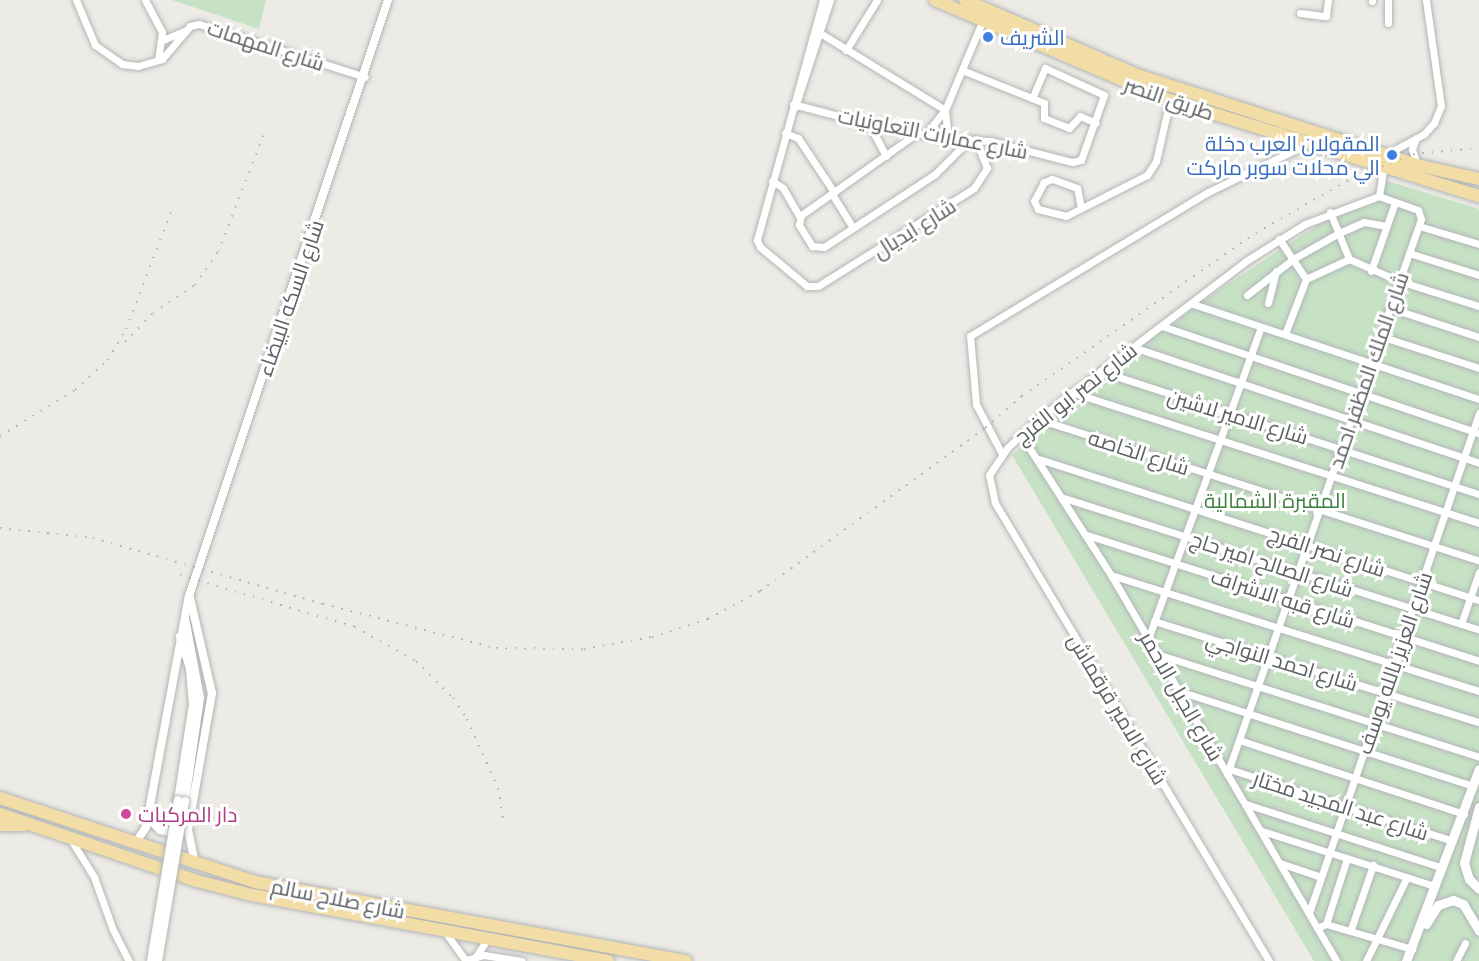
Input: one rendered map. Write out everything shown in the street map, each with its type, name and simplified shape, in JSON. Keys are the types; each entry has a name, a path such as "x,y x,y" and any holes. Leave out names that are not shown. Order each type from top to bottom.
{"highway":[{"name":"طريق النصر","path":"935,0 982,22 1170,100 1309,143 1479,179"},
{"name":"طريق النصر","path":"965,0 1140,76 1384,160 1479,196"},
{"name":"شارع صلاح سالم","path":"0,798 255,882 686,961"},
{"name":"شارع صلاح سالم","path":"0,814 71,840 223,888 444,932 608,961"},
{"path":"0,825 27,824"}],"main road":[{"path":"1406,961 1419,932 1440,867 1464,814 1479,769"},
{"path":"1479,807 1466,845 1464,869 1479,890"},
{"path":"1419,932 1435,908 1449,900 1463,904 1479,931"}],"street":[{"path":"76,0 90,38 107,57 130,66 159,60 163,40 159,23 145,0"},
{"name":"شارع السكه البيضاء","path":"136,842 145,831 189,596 365,77 388,0"},
{"path":"795,106 823,0"},
{"path":"830,0 785,133 772,181 783,188 800,217 799,225 818,248 935,174 973,139"},
{"path":"846,50 877,0"},
{"path":"1300,14 1326,16 1328,0"},
{"path":"1388,0 1388,23"},
{"path":"1426,0 1441,106 1434,123 1384,160 1379,196 1419,212 1419,226 1479,244"},
{"path":"800,217 921,134 945,110 982,22"},
{"name":"شارع المهمات","path":"159,60 174,48 186,30 199,24 365,77"},
{"path":"163,40 186,30"},
{"path":"820,33 945,110"},
{"path":"962,70 1045,104 1044,118 1069,128 1080,116 1096,123 1104,95 1049,69 1043,70 1032,98"},
{"path":"1081,208 1077,188 1052,179 1044,182 1034,201 1038,209 1062,216 1081,208 1151,171 1170,100"},
{"name":"شارع عمارات التعاونيات","path":"795,106 869,124 948,139 973,139 1072,162 1084,157 1096,123"},
{"path":"945,110 948,139"},
{"path":"869,124 886,156"},
{"path":"785,133 798,138 853,227"},
{"path":"1416,138 1413,154 1420,166"},
{"name":"شارع ايديال","path":"772,181 757,244 803,283 819,286 967,194 986,173 973,139"},
{"name":"شارع نصر ابو الفرج","path":"1309,143 1208,192 970,336 976,404 1002,454 1038,419 1071,393 1279,239 1330,212 1379,196"},
{"path":"1371,270 1395,201"},
{"path":"1330,212 1349,259 1399,281 1479,306"},
{"path":"1247,296 1293,259 1339,233 1364,222 1387,226"},
{"name":"شارع الملك المظفر احمد","path":"1228,771 1419,226"},
{"path":"1279,239 1306,279"},
{"path":"1409,253 1479,275"},
{"path":"1285,334 1306,279 1349,259"},
{"path":"1268,303 1276,271"},
{"path":"1193,304 1479,399"},
{"path":"1390,308 1479,337"},
{"path":"1162,326 1476,432"},
{"path":"1148,639 1261,327"},
{"path":"1380,336 1479,368"},
{"path":"1133,347 1350,422 1479,463"},
{"name":"شارع الامير لاشين","path":"1100,371 1479,494"},
{"path":"1071,393 1479,524"},
{"name":"شارع العزيز بالله يوسف","path":"1309,913 1454,486 1476,432 1479,413"},
{"name":"شارع الخاصه","path":"1038,419 1479,561"},
{"name":"شارع الجبل الاحمر","path":"1022,435 1111,575 1228,771 1337,961"},
{"name":"شارع الامير قرقماش","path":"1002,454 989,475 988,485 995,503 1269,961"},
{"name":"شارع نصر الفرج","path":"1038,459 1196,507 1475,599"},
{"name":"شارع الصالح امير حاج","path":"1064,498 1479,630"},
{"name":"شارع قبه الاشراف","path":"1087,535 1479,661"},
{"path":"1461,624 1475,599 1479,572"},
{"path":"1111,575 1479,692"},
{"path":"189,596 210,671 212,704 188,832 195,864"},
{"path":"151,961 200,698 198,672 184,615"},
{"name":"شارع احمد النواجي","path":"1154,621 1479,722"},
{"path":"158,961 193,704 190,668 180,637"},
{"path":"1157,654 1479,757"},
{"path":"1179,691 1473,786"},
{"path":"1239,740 1464,814"},
{"name":"شارع عبد المجيد مختار","path":"1228,771 1453,841"},
{"path":"1246,804 1440,867"},
{"path":"147,818 165,832 188,832"},
{"path":"1262,831 1434,886"},
{"path":"71,840 94,877 112,930 129,961"},
{"path":"1326,924 1347,858"},
{"path":"1280,863 1321,877"},
{"path":"1351,929 1372,866"},
{"path":"1366,961 1407,877"},
{"path":"1317,928 1326,924 1351,929 1412,949"},
{"path":"444,932 466,961 484,955 522,961"},
{"path":"475,958 488,938"},
{"path":"1456,961 1466,943"}],"green space":[{"path":"172,0 266,0 259,29"},
{"name":"المقبرة الشمالية","path":"1387,181 1479,209 1479,961 1314,961 1012,455 1034,437 1039,424 1053,411 1213,294 1325,220 1375,204"}],"railway":[{"path":"125,342 153,313 195,285 218,252 265,131"},
{"path":"0,528 93,538 323,604 496,648 584,649 652,637 708,619 760,591 985,428 1022,396 1256,233 1347,181 1413,154 1479,148"},
{"path":"0,436 75,390 108,360 126,329 171,212"},
{"path":"180,575 355,627 416,661 453,698 467,719 498,788 503,821"}],"place":[{"name":"الشريف","path":"988,37"},
{"name":"المقولان العرب دخلة الي محلات سوبر ماركت","path":"1392,155"},
{"name":"دار المركبات","path":"126,814"}]}
